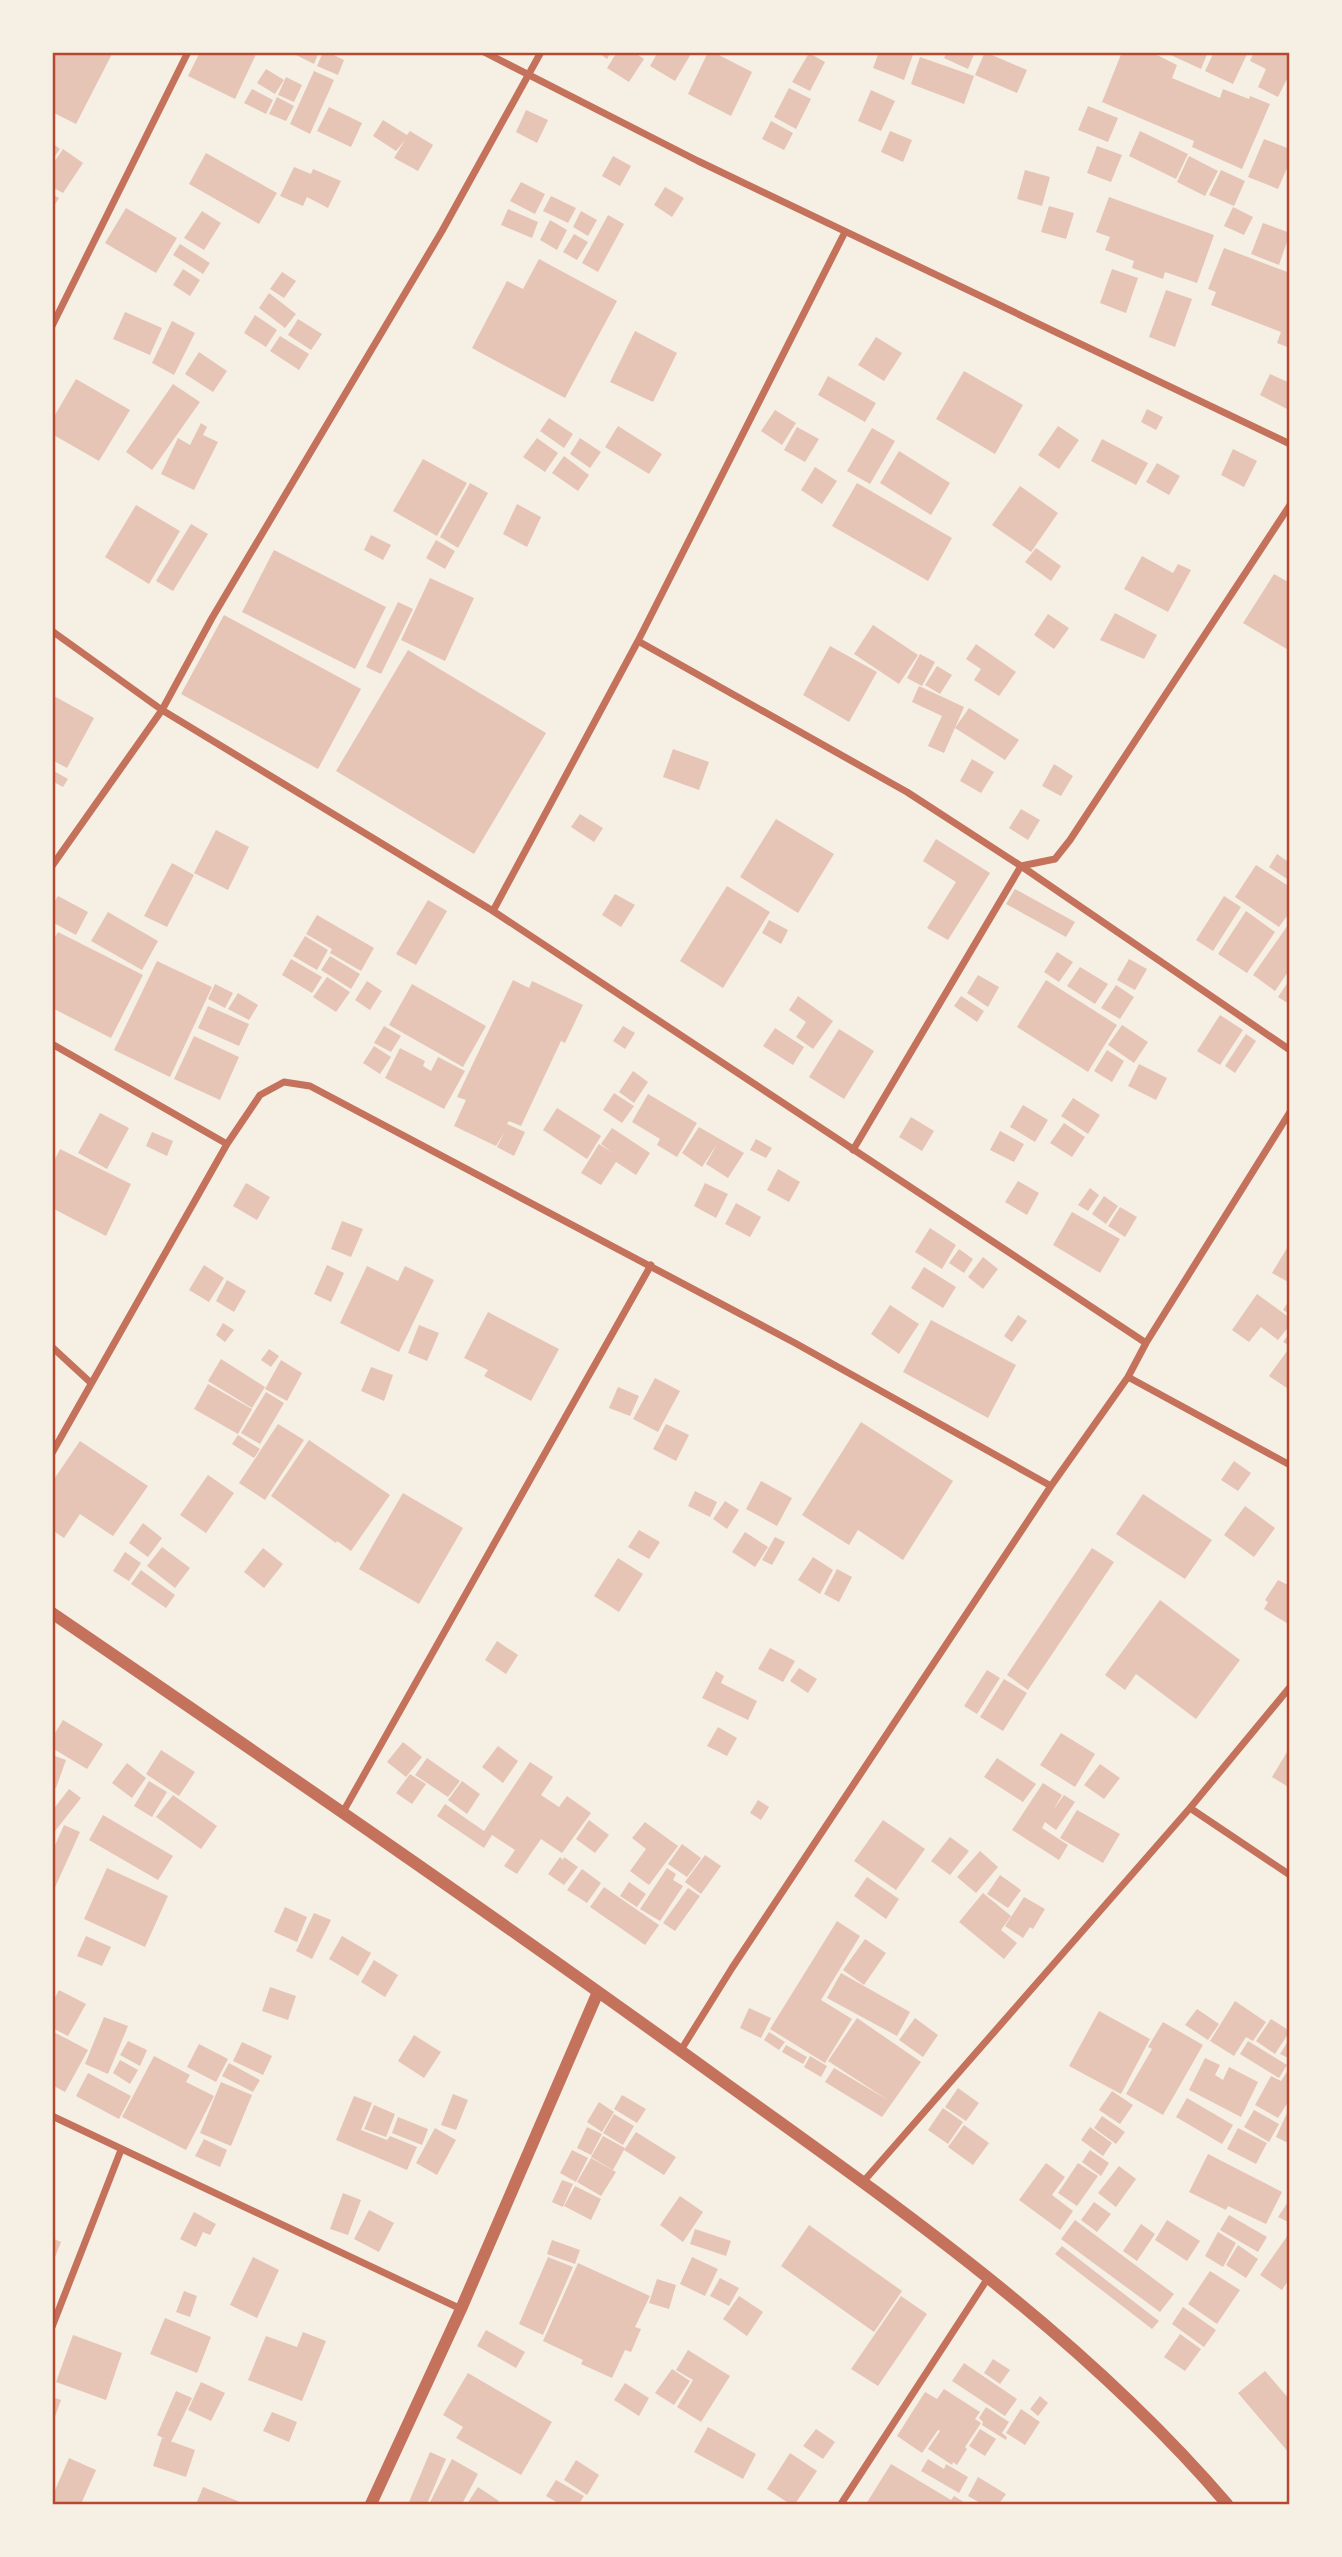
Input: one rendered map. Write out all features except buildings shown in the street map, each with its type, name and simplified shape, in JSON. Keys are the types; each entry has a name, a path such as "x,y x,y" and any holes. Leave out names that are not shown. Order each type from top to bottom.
{"street":[{"path":"52,326 188,52"},
{"path":"484,52 845,232 1290,444"},
{"path":"52,866 162,710 212,618 442,232 541,52"},
{"path":"493,911 638,641 845,232"},
{"path":"853,1150 1021,866 1055,859 1070,840 1290,505"},
{"path":"52,631 162,710 493,911 1146,1343"},
{"path":"638,641 907,792 1021,866 1290,1050"},
{"path":"52,1044 227,1144"},
{"path":"52,1453 227,1144 260,1094 284,1082 310,1086 651,1265 1051,1486"},
{"path":"681,2050 732,1968 1051,1486 1128,1377 1146,1343 1290,1112"},
{"path":"343,1812 651,1265"},
{"path":"52,1347 91,1383"},
{"path":"1128,1377 1290,1465"},
{"path":"52,1613 343,1812 863,2182 988,2278 1146,2418 1227,2504"},
{"path":"863,2182 1190,1808 1290,1687"},
{"path":"1190,1808 1290,1875"},
{"path":"371,2504 461,2309 598,1992"},
{"path":"52,2116 461,2309"},
{"path":"52,2327 121,2150"},
{"path":"841,2504 988,2278"}]}
